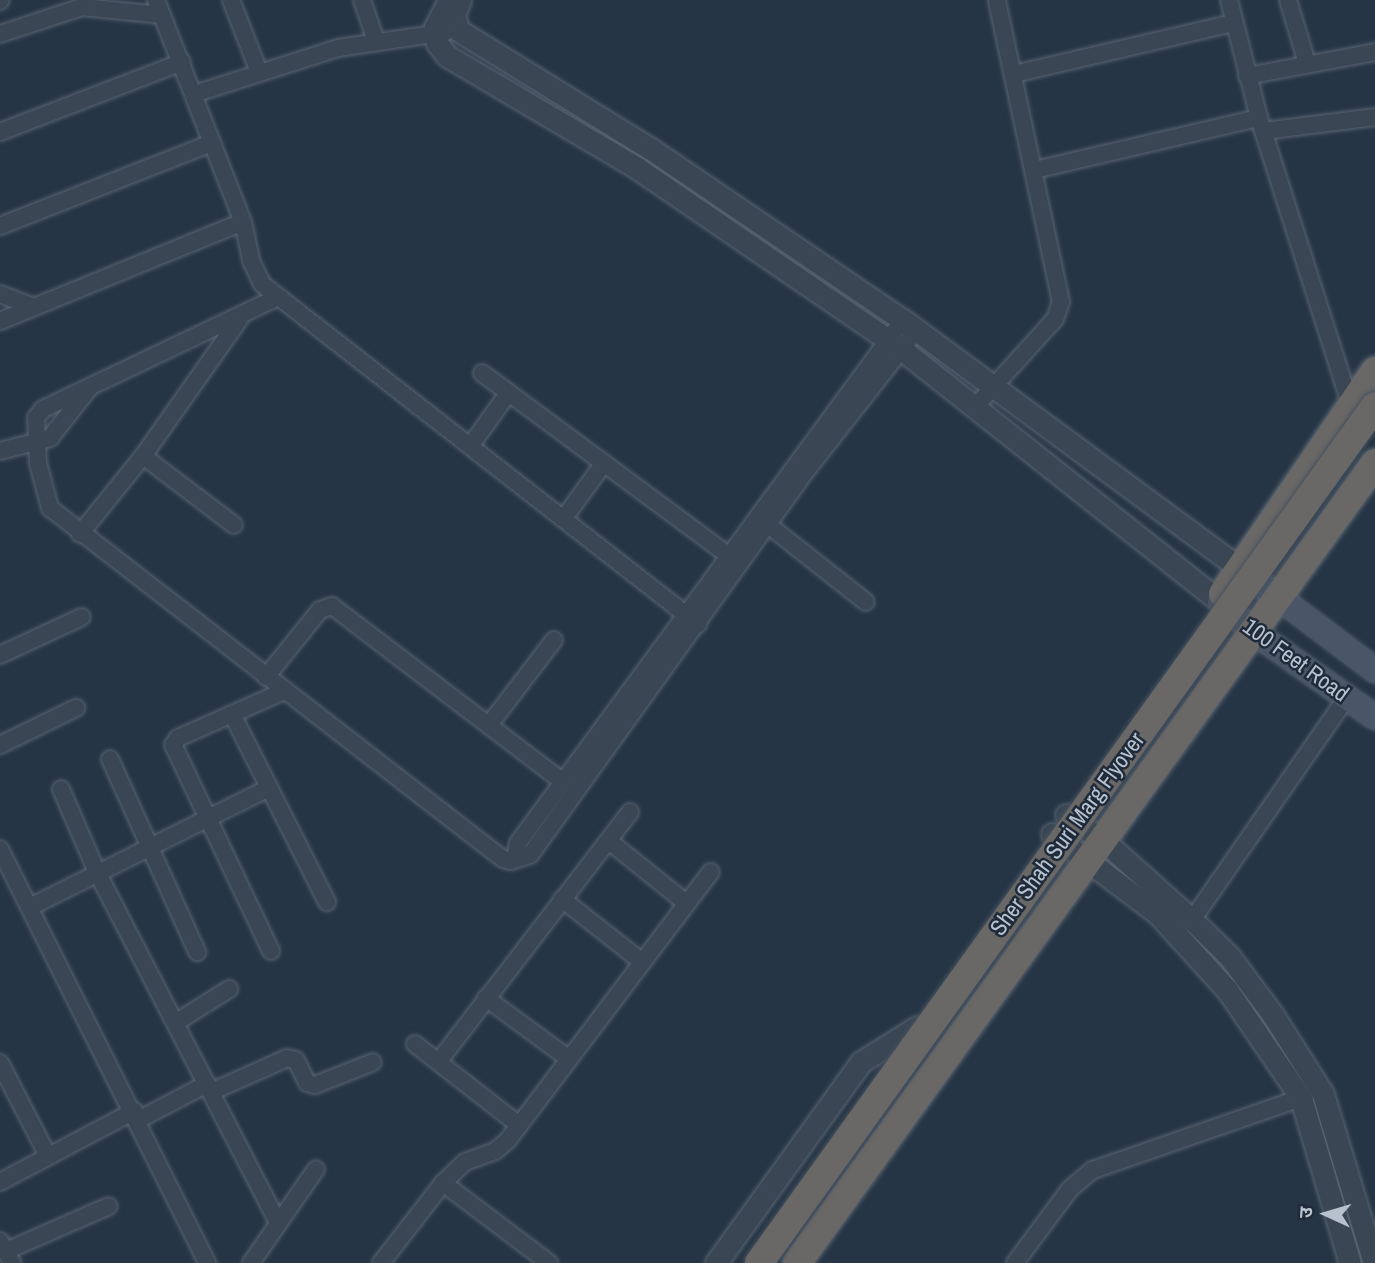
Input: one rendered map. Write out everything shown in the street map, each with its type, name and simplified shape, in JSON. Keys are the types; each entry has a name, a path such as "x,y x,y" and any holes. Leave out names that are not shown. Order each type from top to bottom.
{"highway":[{"path":"744,1263 917,1027 1241,569 1363,406 1375,371"},
{"name":"Sher Shah Suri Marg Flyover","path":"777,1263 816,1196 1363,406"},
{"name":"Sher Shah Suri Marg Flyover","path":"759,1263 816,1196 1375,432"},
{"path":"795,1263 1255,633 1375,463"},
{"path":"744,1263 816,1196"},
{"path":"795,1263 816,1196"}],"main road":[{"name":"100 Feet Road","path":"1241,569 1375,670"},
{"name":"100 Feet Road","path":"1219,601 1255,633 1375,717"}],"street":[{"path":"231,0 259,72"},
{"path":"362,0 376,41"},
{"path":"449,0 435,34 442,52 453,61 637,168 894,344 1219,601"},
{"path":"458,30 454,14 460,0"},
{"path":"976,407 991,387 1055,319 1061,302 997,0"},
{"path":"1228,0 1261,125 1363,406"},
{"path":"1288,0 1307,63"},
{"path":"0,34 72,8 102,4 159,7 243,222 254,269 276,298 471,445 693,620"},
{"path":"1014,74 1233,23"},
{"path":"194,94 259,72 376,41 458,30 651,149 909,326 1160,507 1241,569"},
{"path":"1248,76 1375,52"},
{"path":"0,131 182,62"},
{"path":"1035,170 1261,125 1375,117"},
{"path":"0,226 212,143"},
{"path":"0,321 243,222"},
{"path":"0,294 33,306"},
{"path":"276,298 239,320 92,385 38,414 37,444 50,508 80,534 503,859 530,855 644,686 909,326"},
{"path":"80,534 143,456 239,320"},
{"path":"482,373 729,556"},
{"path":"0,451 37,444 56,432 92,385"},
{"path":"471,445 509,393"},
{"path":"143,456 234,525"},
{"path":"564,518 604,463"},
{"path":"1138,537 1160,507"},
{"path":"693,620 729,556 763,521"},
{"path":"763,521 866,602"},
{"path":"266,677 320,610 332,606 563,782"},
{"path":"0,655 82,617"},
{"path":"489,725 554,640"},
{"path":"515,859 518,843 563,782 644,686"},
{"path":"271,951 173,745 178,738 284,691"},
{"path":"1192,920 1347,697"},
{"path":"0,745 76,708"},
{"path":"232,714 327,902"},
{"path":"110,759 197,953"},
{"path":"30,906 269,788"},
{"path":"61,789 97,872 278,1222"},
{"path":"439,1061 630,812"},
{"path":"1059,825 1192,920 1251,985 1323,1094 1374,1263"},
{"path":"609,841 686,903"},
{"path":"0,849 136,1116 207,1263"},
{"path":"1097,850 1193,950 1228,991 1301,1098 1350,1263"},
{"path":"385,1262 443,1183 470,1159 500,1148 711,872"},
{"path":"562,899 642,962"},
{"path":"175,1023 229,989"},
{"path":"486,998 569,1059"},
{"path":"716,1263 860,1062 917,1027"},
{"path":"415,1044 519,1125"},
{"path":"0,1182 48,1156 136,1116 287,1058 296,1060 307,1083 315,1085 373,1062"},
{"path":"0,1063 48,1156"},
{"path":"1015,1263 1070,1189 1093,1170 1301,1098"},
{"path":"251,1263 316,1169"},
{"path":"443,1183 549,1263"},
{"path":"6,1251 109,1206"}]}
